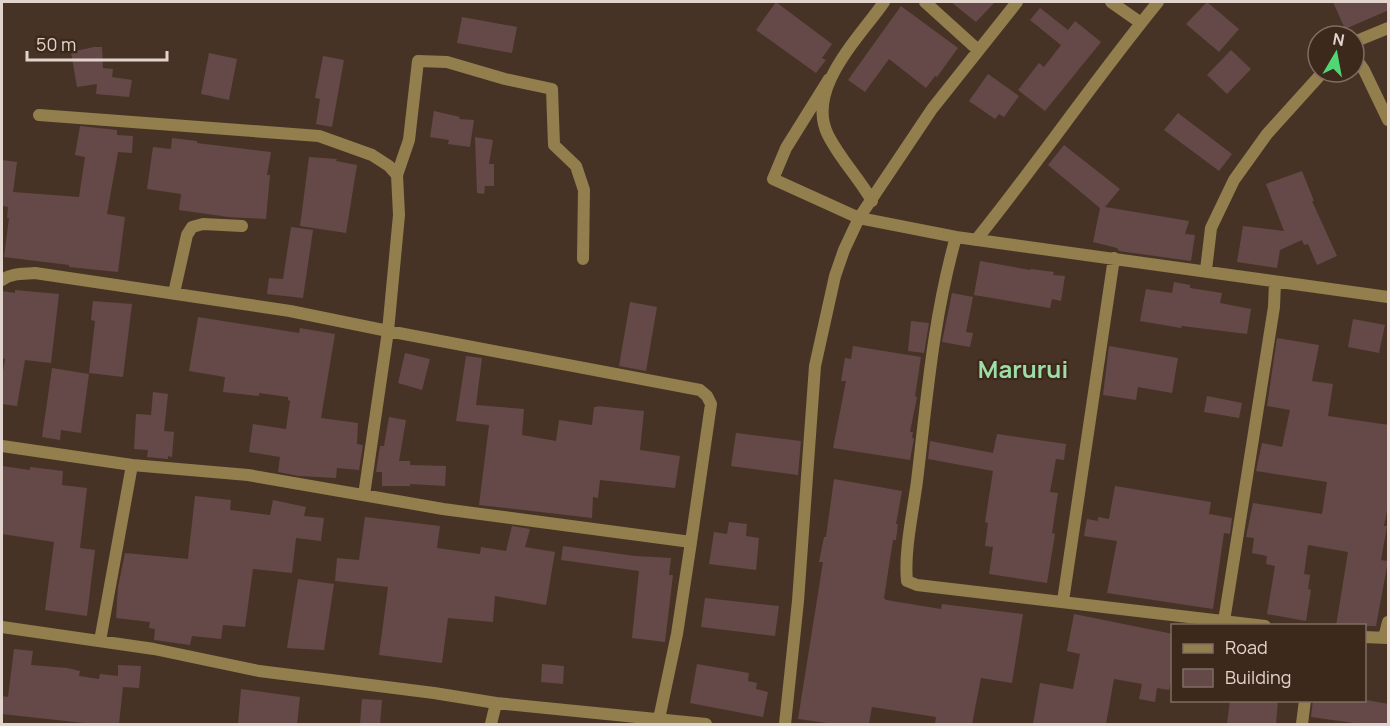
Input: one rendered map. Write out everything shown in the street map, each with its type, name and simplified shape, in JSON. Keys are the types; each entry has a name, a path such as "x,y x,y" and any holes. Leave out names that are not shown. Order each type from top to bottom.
{"street":[{"path":"884,2 838,63 786,148 773,179 859,218 956,237 1389,297"},
{"path":"925,2 978,50"},
{"path":"785,724 798,601 815,366 844,250 859,218 932,109 1017,2"},
{"path":"1111,2 1141,23"},
{"path":"976,240 1158,2"},
{"path":"1366,37 1389,28"},
{"path":"364,495 388,331 399,215 397,175 409,140 418,61 447,62 552,89 554,145 576,166 584,190 583,259"},
{"path":"1366,74 1389,120"},
{"path":"829,79 822,112 827,133 847,167 872,201"},
{"path":"1206,270 1211,228 1234,180 1267,134 1312,84"},
{"path":"39,115 319,136 372,155 389,166 397,175"},
{"path":"174,293 187,235 192,227 203,224 242,226"},
{"path":"956,237 944,280 926,391 907,582 1249,624"},
{"path":"1063,601 1114,258"},
{"path":"2,280 6,276 35,273 290,311 700,390 711,404 677,634 659,719"},
{"path":"1224,621 1274,307 1275,282"},
{"path":"2,446 132,465 248,475 442,509 691,542"},
{"path":"100,641 132,465"},
{"path":"1366,638 1387,638 1389,622"},
{"path":"2,627 185,655 259,671 579,713 706,724"},
{"path":"1302,724 1305,702"},
{"path":"491,724 496,703"}],"building":[{"path":"776,2 832,44 822,58 826,60 816,73 756,30"},
{"path":"951,2 995,2 976,22"},
{"path":"1207,2 1239,29 1219,52 1186,24"},
{"path":"1333,2 1389,2 1389,10 1357,24 1343,24"},
{"path":"901,6 958,48 926,88 889,59 865,92 848,80"},
{"path":"1040,8 1068,30 1075,21 1101,42 1045,111 1018,90 1039,63 1044,67 1061,45 1030,20"},
{"path":"462,17 517,27 512,53 457,43"},
{"path":"102,47 103,68 113,69 112,77 132,80 129,97 96,94 97,84 77,87 71,52"},
{"path":"1231,50 1251,69 1227,94 1207,75"},
{"path":"209,53 237,59 229,100 201,94"},
{"path":"323,56 344,60 332,127 316,124 320,99 315,98"},
{"path":"988,74 1019,96 1004,117 999,114 995,119 969,101"},
{"path":"434,111 460,117 459,119 474,120 470,147 448,144 449,140 430,137"},
{"path":"1178,113 1232,154 1219,171 1164,130"},
{"path":"80,126 117,130 117,135 133,136 132,153 118,152 107,214 125,217 118,272 4,257 9,218 7,218 8,207 2,206 2,160 17,162 13,192 79,197 85,157 75,155"},
{"path":"475,137 493,140 489,164 494,164 494,186 485,186 484,194 477,193"},
{"path":"172,138 271,152 267,175 270,175 266,219 228,217 179,210 181,194 147,189 153,147 171,149"},
{"path":"1064,145 1120,189 1105,207 1189,221 1185,234 1195,235 1191,261 1119,251 1117,248 1093,242 1100,208 1048,165"},
{"path":"309,157 337,159 336,161 357,165 346,233 300,226"},
{"path":"1302,171 1314,201 1312,201 1337,256 1317,265 1308,244 1304,245 1302,240 1280,250 1277,268 1237,262 1243,226 1284,231 1266,184"},
{"path":"291,227 313,230 303,298 267,294 269,278 283,279"},
{"path":"980,261 1054,272 1053,275 1065,276 1061,301 1052,299 1050,308 974,295"},
{"path":"1174,282 1190,285 1190,288 1222,293 1220,303 1251,309 1247,334 1182,326 1181,328 1140,321 1146,289 1172,293"},
{"path":"15,290 59,294 51,363 25,360 17,406 2,404 5,359 2,358 2,291 15,293"},
{"path":"952,293 973,297 966,332 973,333 970,347 942,342"},
{"path":"93,301 132,304 123,377 89,373 95,321 91,320"},
{"path":"630,302 657,307 646,371 619,366"},
{"path":"198,317 299,333 300,328 335,334 321,418 358,423 357,444 363,445 359,470 337,468 336,478 299,476 278,472 280,457 249,452 253,424 286,429 290,401 288,397 259,393 259,396 223,392 225,377 189,371"},
{"path":"1353,319 1385,325 1379,353 1348,347"},
{"path":"911,321 929,323 924,353 908,351"},
{"path":"1277,338 1319,345 1312,381 1333,384 1328,416 1389,425 1389,500 1381,560 1388,561 1376,626 1336,624 1348,552 1308,545 1304,574 1310,575 1308,589 1311,590 1306,621 1267,614 1275,566 1266,564 1267,556 1252,553 1254,538 1246,537 1253,503 1322,514 1327,482 1256,471 1262,443 1282,447 1290,410 1267,406"},
{"path":"853,346 921,357 915,396 917,397 910,432 913,432 912,438 914,438 910,460 833,448 846,381 841,381 845,358 851,359"},
{"path":"1109,346 1178,358 1172,393 1138,387 1136,400 1103,395"},
{"path":"405,353 430,359 422,390 398,383"},
{"path":"466,356 482,358 476,405 524,409 522,435 556,441 559,420 592,425 594,407 597,406 644,411 640,450 680,456 675,488 600,480 598,498 593,497 592,518 479,505 489,425 456,421"},
{"path":"52,368 89,374 81,433 61,430 60,440 42,437"},
{"path":"153,392 168,394 164,431 174,432 172,457 168,456 168,459 147,457 148,450 134,449 136,414 151,415"},
{"path":"1207,396 1242,403 1239,418 1204,412"},
{"path":"389,417 406,420 399,461 410,461 410,465 446,466 445,486 410,484 410,486 382,486 382,472 376,472 380,446 384,446"},
{"path":"736,433 801,441 798,475 731,466"},
{"path":"997,434 1066,444 1064,460 1056,459 1050,492 1058,493 1052,533 1055,534 1047,583 989,574 993,547 985,546 988,523 985,522 993,471 928,459 930,441 993,453"},
{"path":"2,466 63,471 62,485 87,488 80,548 95,550 87,616 45,610 54,542 2,534"},
{"path":"834,479 902,491 896,524 898,524 896,540 893,540 884,598 886,600 941,609 942,604 1023,614 1012,683 981,678 972,724 935,724 936,717 872,707 869,724 834,724 798,719 823,562 819,562 824,537 826,537"},
{"path":"1115,486 1211,502 1209,514 1232,518 1230,534 1224,533 1213,609 1107,593 1117,541 1084,536 1087,519 1098,521 1098,517 1109,519"},
{"path":"195,496 231,500 230,510 270,515 273,500 306,507 304,516 324,518 321,541 296,538 292,573 253,569 245,627 223,625 221,639 192,636 190,645 154,640 155,629 149,628 150,622 116,618 118,587 125,553 188,559"},
{"path":"365,517 440,526 437,548 480,554 481,547 506,551 512,526 530,529 525,547 555,552 546,605 495,596 493,622 448,618 442,663 379,655 388,587 335,581 337,558 359,560"},
{"path":"729,522 747,524 746,536 759,538 756,570 709,564 714,532 727,534"},
{"path":"563,546 635,556 671,558 669,575 673,575 665,642 632,638 639,571 561,560"},
{"path":"298,579 334,584 324,650 287,648"},
{"path":"705,598 779,606 775,636 701,627"},
{"path":"1074,614 1171,634 1169,690 1157,688 1155,702 1139,699 1142,684 1114,679 1106,724 1033,724 1040,683 1073,689 1080,654 1067,651"},
{"path":"14,649 33,651 31,665 67,668 80,671 79,676 99,679 100,674 118,676 118,665 141,666 139,688 123,687 119,724 93,724 2,714 2,696 8,697"},
{"path":"542,664 564,666 563,684 541,682"},
{"path":"697,664 749,673 748,681 757,683 756,689 768,692 763,717 690,703"},
{"path":"241,689 300,697 297,724 238,724"},
{"path":"362,699 382,700 380,724 360,724"},
{"path":"1366,700 1389,704 1389,724 1361,724 1311,717 1313,702 1366,702"},
{"path":"1230,702 1278,702 1276,724 1227,724"}],"district":[{"name":"Marurui","path":"1023,368"}]}
